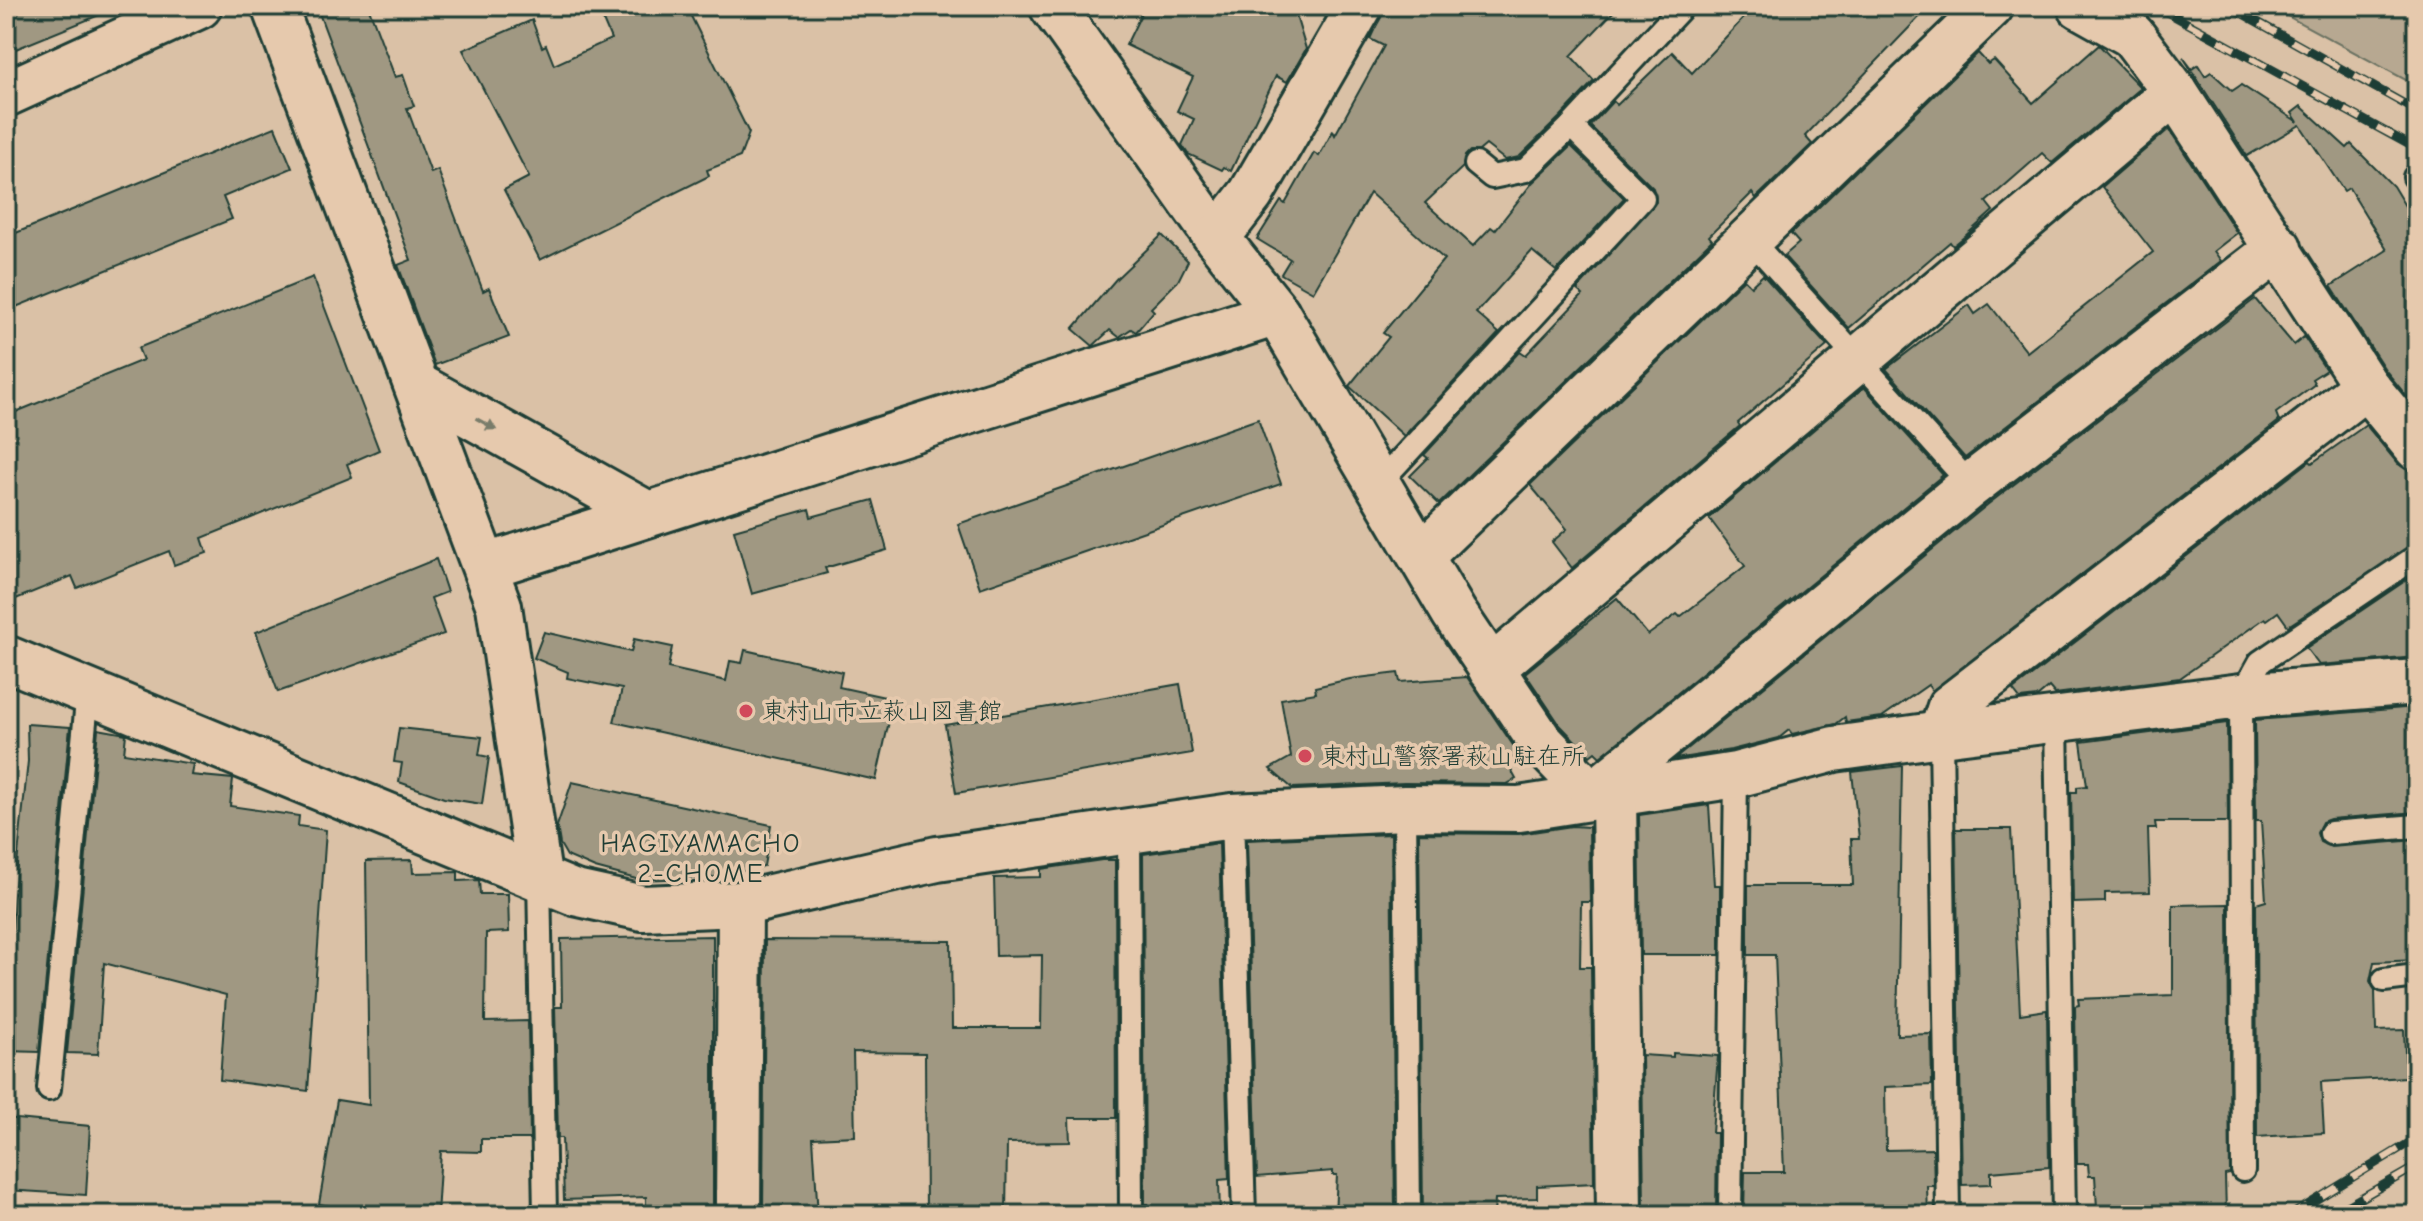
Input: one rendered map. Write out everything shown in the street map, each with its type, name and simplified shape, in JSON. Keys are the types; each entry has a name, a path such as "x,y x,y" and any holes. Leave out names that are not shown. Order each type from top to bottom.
{"street":[{"path":"6,94 199,6"},
{"path":"274,6 487,566 499,606 539,876"},
{"path":"1052,6 1217,238 1277,313 1491,669 1540,741 1603,794 1619,1215"},
{"path":"1217,238 1251,194 1360,6"},
{"path":"1422,555 1991,6"},
{"path":"2080,6 2132,35 2175,92 2366,386 2417,448"},
{"path":"1491,669 2175,92"},
{"path":"1603,794 1971,485 2279,248"},
{"path":"487,566 1277,313"},
{"path":"418,386 646,513"},
{"path":"1941,734 1950,707 2366,386"},
{"path":"6,658 575,893 643,908 740,904 937,859 1232,816 1405,808 1519,809 1736,775 1834,749 2241,696 2417,682"},
{"path":"738,1215 740,904"}],"lane":[{"path":"1476,164 1492,177 1526,170 1683,6"},
{"path":"1380,482 1643,198 1571,126"},
{"path":"1750,239 1971,485"},
{"path":"2243,1170 2241,696 2260,662 2417,556"},
{"path":"49,1089 88,691"},
{"path":"2056,719 2064,1215"},
{"path":"1941,734 1948,1215"},
{"path":"1730,1215 1736,775"},
{"path":"1405,808 1409,1215"},
{"path":"1232,816 1244,1215"},
{"path":"2331,833 2417,826"},
{"path":"1129,830 1131,1215"},
{"path":"539,876 545,1215"},
{"path":"2384,980 2417,976"}],"shaded area":[{"path":"2269,6 2417,6 2417,86"}],"building":[{"path":"6,6 118,6 119,7 6,53"},
{"path":"339,6 368,6 395,77 403,75 414,106 407,108 431,173 438,170 483,291 489,288 509,337 435,365 398,265 411,260 319,13"},
{"path":"597,6 686,6 749,133 740,157 707,170 709,176 540,260 504,190 529,177 463,50 532,20 542,47 546,45 554,65 611,39"},
{"path":"1145,6 1293,6 1306,49 1287,82 1276,76 1231,171 1188,154 1182,145 1194,119 1177,111 1193,77 1126,45"},
{"path":"1306,6 1331,6 1325,16"},
{"path":"1385,6 1619,6 1571,56 1594,81 1561,116 1519,157 1505,160 1486,145 1479,151 1470,151 1465,156 1463,167 1425,203 1473,246 1491,227 1495,230 1533,182 1571,146 1624,198 1556,271 1532,251 1476,313 1499,333 1404,436 1349,386 1389,337 1383,333 1444,259 1370,193 1313,292 1281,274 1290,259 1257,239 1281,201 1285,204 1314,153 1319,156 1333,131 1335,135 1384,46 1370,39"},
{"path":"1755,6 1930,6 1805,136 1812,144 1756,198 1752,193 1709,236 1712,240 1439,504 1410,476 1428,458 1424,455 1520,351 1526,355 1583,295 1577,290 1656,202 1653,188 1590,126 1613,101 1617,105 1672,52 1692,73"},
{"path":"2099,45 2141,88 2052,163 2042,153 1986,202 1993,211 1953,246 1950,242 1849,328 1784,256 1799,243 1791,234 1978,53 1988,64 1994,60 2033,103"},
{"path":"2183,57 2192,69 2198,65 2205,76 2211,72 2232,91 2241,85 2298,122 2292,113 2301,106 2347,148 2351,144 2393,186 2417,226 2417,409 2386,371 2331,286 2387,250 2349,188 2344,191 2300,125 2247,156"},
{"path":"275,127 292,168 223,197 232,219 6,311 6,237"},
{"path":"2169,129 2237,233 2214,251 2221,261 1965,458 1886,369 1969,305 1975,314 1989,304 2027,352 2153,252 2102,187"},
{"path":"1162,235 1188,261 1178,281 1151,308 1154,311 1136,332 1131,329 1119,337 1110,330 1093,346 1073,329 1116,279"},
{"path":"1763,275 1827,346 1738,423 1740,426 1572,568 1552,542 1567,529 1530,485 1744,279 1751,286"},
{"path":"313,277 379,450 347,464 352,477 202,538 207,553 174,565 169,551 77,588 72,576 6,603 6,416 143,360 138,348"},
{"path":"2255,299 2294,345 2304,337 2326,370 2312,379 2315,384 2276,413 2279,421 1932,691 1928,685 1882,717 1846,722 1845,717 1836,724 1792,734 1789,730 1779,738 1731,750 1675,759 1987,505"},
{"path":"1864,387 1943,475 1600,757 1595,752 1590,756 1560,725 1525,673 1617,598 1648,635 1677,614 1680,617 1745,566 1709,518"},
{"path":"1258,419 1281,484 980,588 958,524"},
{"path":"2366,425 2398,464 2417,472 2417,542 2288,626 2278,612 2267,620 2265,618 2180,678 2055,694 2049,687 2037,697 2020,699 2013,690 2310,461 2312,463"},
{"path":"873,500 887,550 825,568 827,573 752,594 734,530 809,509 811,517"},
{"path":"436,559 447,592 431,598 444,634 278,692 256,632"},
{"path":"2417,573 2417,657 2319,665 2306,648"},
{"path":"544,632 631,652 634,639 672,647 668,668 726,681 730,661 742,663 745,650 842,672 839,687 894,699 876,780 614,722 622,689 567,678 568,672 534,658"},
{"path":"1398,673 1400,682 1467,677 1519,754 1506,761 1516,779 1507,784 1404,783 1292,788 1270,769 1291,757 1281,699 1316,693 1315,687 1350,679"},
{"path":"1180,684 1192,753 956,793 945,725"},
{"path":"2417,707 2417,812 2330,819 2322,822 2317,833 2320,842 2331,847 2417,840 2417,960 2374,962 2370,981 2375,990 2376,1031 2404,1030 2406,1077 2321,1082 2324,1133 2257,1137 2256,904 2266,901 2261,821 2256,821 2255,720"},
{"path":"2227,723 2228,822 2155,822 2156,829 2148,829 2150,892 2105,893 2105,902 2073,903 2071,792 2077,792 2077,787 2087,786 2081,742"},
{"path":"27,724 70,727 39,1052 6,1051 14,893 28,761"},
{"path":"399,728 482,737 479,755 489,757 482,804 444,798 399,782 402,763 394,762"},
{"path":"98,729 126,734 124,753 193,764 191,775 233,779 230,806 299,816 298,826 326,830 308,1091 220,1080 226,995 104,963 98,1054 67,1053"},
{"path":"1902,766 1897,1035 1931,1034 1932,1085 1885,1087 1886,1150 1933,1149 1934,1186 1927,1186 1928,1215 1744,1213 1745,1172 1784,1172 1775,955 1748,955 1748,885 1853,885 1851,839 1859,839 1852,772"},
{"path":"572,782 771,825 764,866 719,877 640,880 595,868 567,856 560,844 557,826"},
{"path":"1709,805 1714,885 1720,885 1720,955 1641,955 1639,815"},
{"path":"1572,826 1589,827 1590,902 1581,902 1580,967 1591,967 1594,1183 1537,1186 1537,1198 1495,1199 1494,1215 1423,1215 1419,833 1519,834"},
{"path":"1956,829 2011,829 2020,1014 2047,1010 2049,1167 1991,1172 1991,1184 1962,1185"},
{"path":"1391,834 1395,1215 1335,1215 1337,1175 1333,1175 1333,1171 1257,1177 1247,840"},
{"path":"1219,843 1229,1179 1219,1180 1220,1215 1148,1215 1148,1204 1145,1204 1143,854"},
{"path":"412,860 413,873 458,872 458,881 479,880 480,894 508,894 509,932 486,933 485,1022 528,1021 530,1139 481,1139 481,1152 441,1151 437,1215 348,1215 348,1209 319,1204 337,1100 369,1105 366,861"},
{"path":"1115,860 1116,1118 1069,1118 1070,1142 1007,1143 1006,1215 926,1215 925,1053 853,1052 855,1136 813,1138 818,1215 763,1215 765,940 951,941 952,1028 1041,1028 1042,955 996,956 994,878 1041,877 1041,869"},
{"path":"2228,904 2230,1174 2225,1175 2226,1213 2127,1215 2126,1206 2097,1208 2095,1176 2089,1176 2088,1164 2077,1164 2075,1006 2079,1005 2078,999 2173,995 2173,905"},
{"path":"713,936 713,1212 646,1213 646,1197 564,1200 562,1138 558,1138 555,1007 562,1007 561,939"},
{"path":"1673,1053 1718,1056 1712,1133 1717,1133 1716,1212 1644,1210 1642,1055 1673,1057"},
{"path":"6,1118 90,1126 86,1195 6,1190"}],"railway":[{"path":"2156,6 2417,149"},
{"path":"2229,6 2417,111"},
{"path":"2291,1215 2417,1138"},
{"path":"2331,1215 2417,1166"}],"place":[{"name":"東村山市立萩山図書館","path":"746,711"},
{"name":"東村山警察署萩山駐在所","path":"1305,756"}],"district":[{"name":"HAGIYAMACHO 2-CHOME","path":"701,859"}]}
